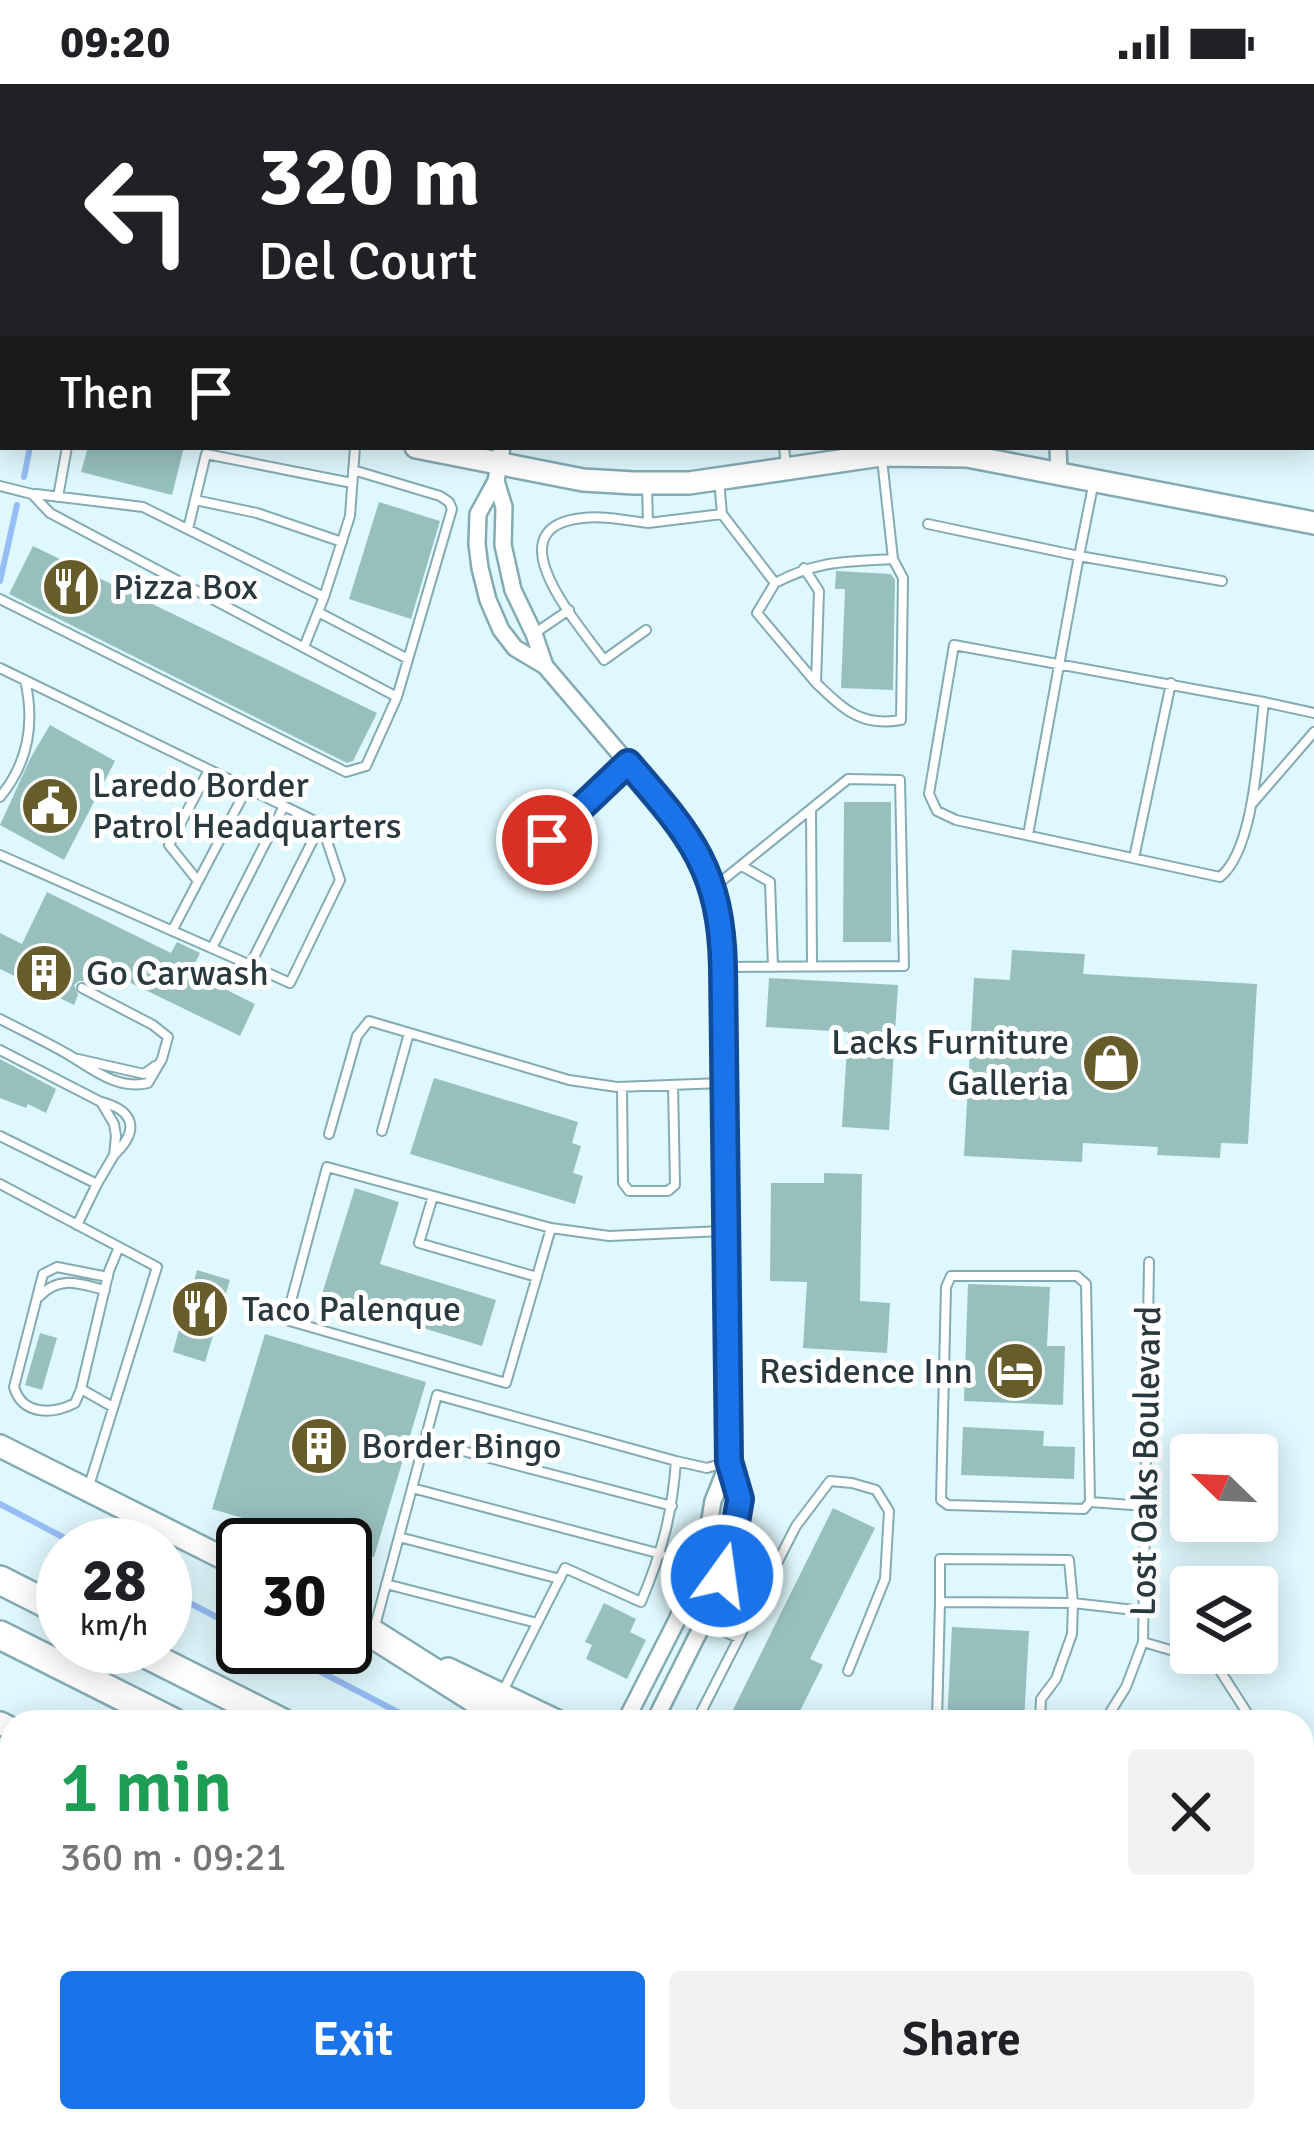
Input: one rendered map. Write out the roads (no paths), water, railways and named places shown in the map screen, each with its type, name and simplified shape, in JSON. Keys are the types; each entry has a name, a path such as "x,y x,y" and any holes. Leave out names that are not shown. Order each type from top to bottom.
{"highway":[{"path":"0,1580 36,1598"},
{"path":"373,1634 493,1710"},
{"path":"0,1635 149,1710"},
{"path":"186,1674 257,1710"}],"main road":[{"path":"431,450 583,480 647,483 719,479 785,458 967,456 1314,523"},
{"path":"0,1446 216,1554"},
{"path":"373,1634 534,1710"}],"street":[{"path":"1058,450 1058,472"},
{"path":"499,464 503,545 513,590 544,666"},
{"path":"499,464 478,514 477,544 488,600 501,629 515,648 544,666 684,829 700,855 720,914 729,1461 740,1499 733,1540 703,1624 660,1710"},
{"path":"519,866 628,763"},
{"path":"631,1710 694,1578 713,1501 729,1461"}],"lane":[{"path":"58,497 67,450"},
{"path":"304,647 350,516 355,450"},
{"path":"188,529 206,454 352,484"},
{"path":"881,455 893,559 903,578 901,720 876,724 844,709 757,613 775,583 804,568 893,559"},
{"path":"0,599 346,772 366,766 397,697 452,509 440,496 353,470"},
{"path":"1028,835 1094,478"},
{"path":"719,479 722,514 775,583"},
{"path":"647,483 648,523"},
{"path":"0,486 143,506 324,597"},
{"path":"32,494 50,513 397,697"},
{"path":"195,500 257,513 342,542"},
{"path":"646,630 604,659 546,577 540,553 544,537 558,524 585,517 648,523 722,514"},
{"path":"928,524 1222,580"},
{"path":"804,568 819,591 816,682"},
{"path":"534,634 569,610"},
{"path":"318,612 408,659"},
{"path":"1264,702 1244,840 1220,877 956,820 937,811 929,794 954,645 1171,683 1264,702 1314,713"},
{"path":"0,668 321,824 340,880 290,983 0,855"},
{"path":"0,796 25,754 30,731 25,680"},
{"path":"1134,858 1171,683"},
{"path":"1250,806 1314,732"},
{"path":"198,881 169,845 209,770"},
{"path":"713,888 848,779 900,780 904,966 723,967"},
{"path":"172,931 248,788"},
{"path":"212,948 284,806"},
{"path":"811,809 812,966"},
{"path":"250,965 321,824"},
{"path":"742,866 770,882 773,967"},
{"path":"0,1019 103,1078 148,1083 168,1037 163,1030 82,988"},
{"path":"329,1134 357,1036 369,1021 568,1080 622,1087 724,1083"},
{"path":"382,1132 409,1033"},
{"path":"0,1050 120,1108 131,1121 127,1143 114,1155 77,1225"},
{"path":"622,1087 622,1183 629,1192 668,1191 675,1185 673,1085"},
{"path":"100,1102 114,1124 114,1155"},
{"path":"0,1136 98,1184"},
{"path":"551,1228 506,1383 286,1320 327,1167 551,1228 609,1235 725,1231"},
{"path":"0,1184 157,1267 87,1490"},
{"path":"433,1196 419,1243 537,1277"},
{"path":"108,1277 69,1268 49,1269 40,1281 14,1387 27,1407 50,1412 75,1403 119,1247"},
{"name":"Lost Oaks Boulevard","path":"1112,1710 1143,1642 1149,1262"},
{"path":"951,1276 1077,1276 1086,1285 1090,1502 1084,1510 949,1505 941,1500 946,1287 951,1276"},
{"path":"38,1298 47,1288 68,1281 105,1290"},
{"path":"81,1389 113,1407"},
{"path":"373,1634 437,1395 676,1461 707,1468 729,1461"},
{"path":"425,1441 673,1506"},
{"path":"501,1694 566,1568 641,1602 661,1554 673,1506 676,1461"},
{"path":"702,1710 796,1526 830,1481 876,1490 889,1511 884,1579 848,1671"},
{"path":"412,1488 661,1554"},
{"path":"1090,1502 1146,1506"},
{"path":"399,1537 560,1579"},
{"path":"937,1710 940,1558 1069,1560 1072,1634 1041,1710"},
{"path":"386,1584 537,1623"},
{"path":"940,1602 1073,1603 1143,1610"},
{"path":"680,1612 739,1638"},
{"path":"1143,1642 1215,1663 1245,1710"}],"waterway":[{"path":"24,477 29,450"},
{"path":"0,581 17,505"},
{"path":"0,1504 36,1523"},
{"path":"192,1604 216,1617"},
{"path":"325,1674 394,1710"}],"place":[{"name":"Pizza Box","path":"71,587"},
{"name":"Laredo Border Patrol Headquarters","path":"50,806"},
{"name":"Go Carwash","path":"44,973"},
{"name":"Lacks Furniture Galleria","path":"1111,1063"},
{"name":"Taco Palenque","path":"200,1309"},
{"name":"Residence Inn","path":"1015,1371"},
{"name":"Border Bingo","path":"319,1446"}]}
